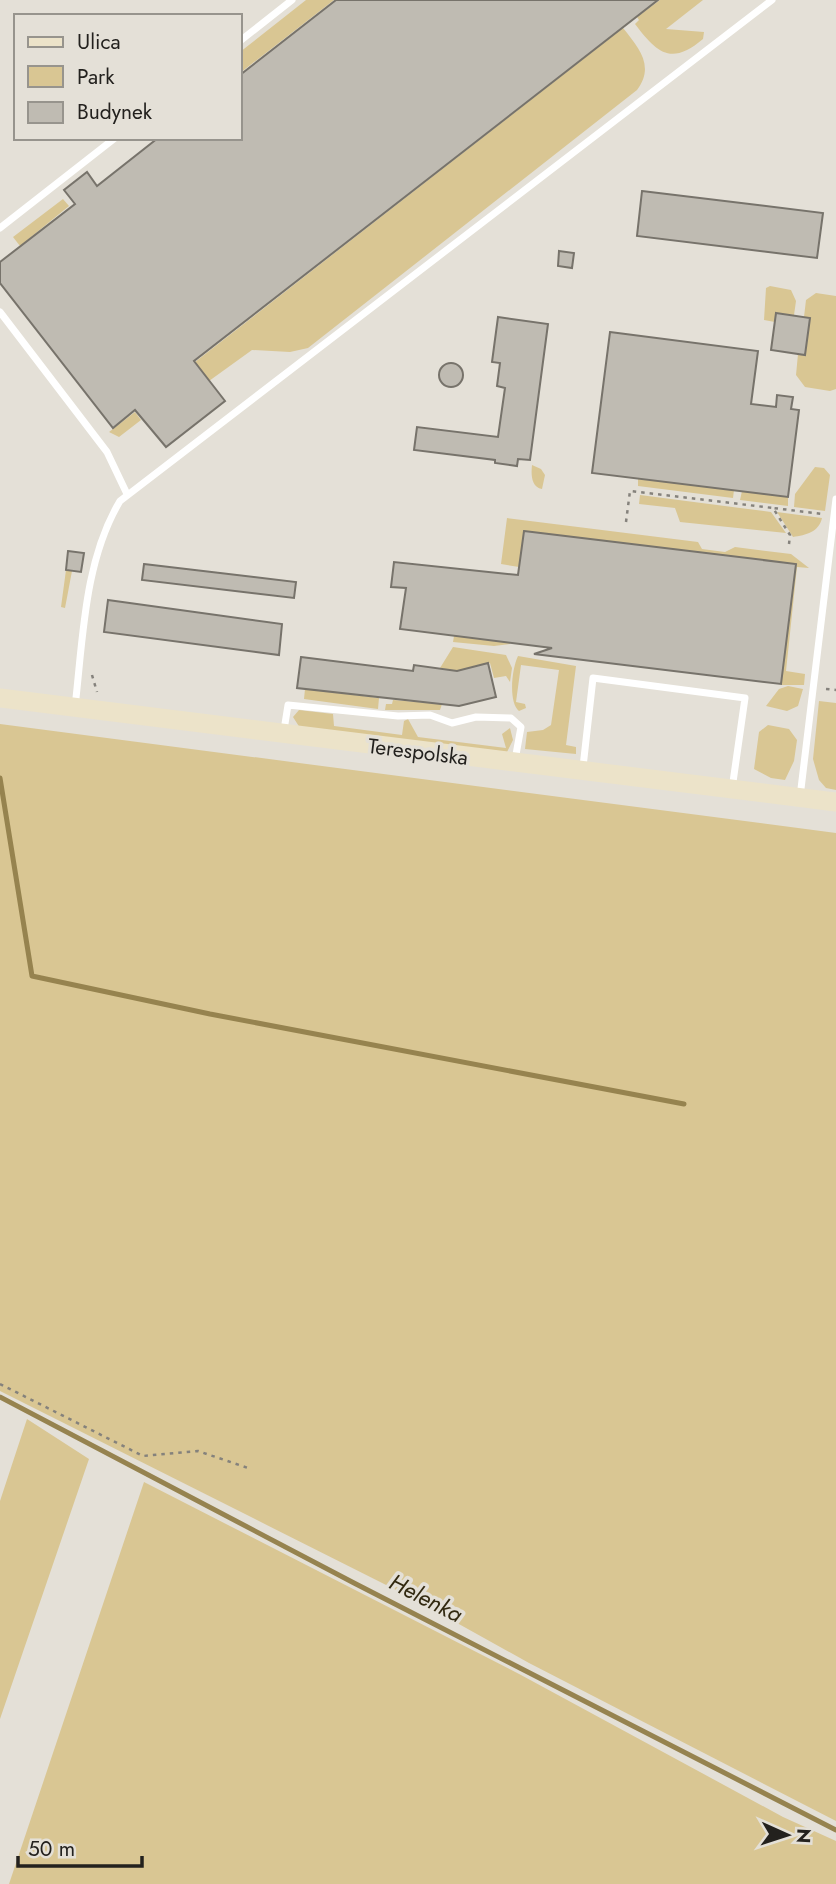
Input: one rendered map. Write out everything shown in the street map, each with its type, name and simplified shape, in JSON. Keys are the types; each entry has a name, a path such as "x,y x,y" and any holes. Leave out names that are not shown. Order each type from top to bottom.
{"street":[{"name":"Terespolska","path":"0,698 836,802"}],"lane":[{"path":"242,39 292,0"},
{"path":"75,708 93,574 106,525 127,494 261,395 772,0"},
{"path":"0,228 112,140"},
{"path":"0,312 107,452 127,494"},
{"path":"800,797 832,555 836,499"},
{"path":"582,772 593,678 745,698 732,789"},
{"path":"284,735 288,705 398,716 430,715 453,723 476,717 511,718 520,727 514,764"}],"path":[{"path":"626,522 630,491 834,516"},
{"path":"773,508 790,536 789,544"},
{"path":"0,1384 143,1455 198,1451 248,1468"}],"green space":[{"path":"306,0 334,0 242,71 242,50"},
{"path":"660,0 703,0 666,29 704,32 703,39 682,52 673,54 658,49 650,42 635,24 639,20 637,17"},
{"path":"623,28 639,50 645,65 645,73 637,90 308,348 290,352 252,350 209,381 195,362"},
{"path":"63,199 69,206 20,246 13,237"},
{"path":"770,286 791,290 796,301 794,315 776,313 775,322 764,320 766,288"},
{"path":"816,293 836,296 836,389 830,391 805,387 796,375 798,354 804,355 810,318 804,317 806,300"},
{"path":"135,412 141,420 119,437 109,432"},
{"path":"532,465 541,469 545,475 542,489 534,483"},
{"path":"815,467 824,468 830,475 825,511 794,507 795,494"},
{"path":"638,479 734,490 733,498 638,486"},
{"path":"742,491 788,497 788,506 740,500"},
{"path":"640,495 771,512 786,533 680,522 675,508 639,504"},
{"path":"777,512 822,518 815,530 793,537"},
{"path":"507,518 698,542 702,549 725,552 735,547 791,554 809,568 797,567 786,671 805,674 804,685 781,685 796,565 524,531 519,567 501,564"},
{"path":"66,570 72,571 65,608 61,607"},
{"path":"518,580 510,644 494,646 453,642 454,636 488,640 490,628"},
{"path":"453,647 506,655 512,668 510,682 506,676 494,678 490,663 457,671 440,668"},
{"path":"518,656 576,666 566,745 576,747 576,754 525,749 527,732 543,730 551,725 559,670 521,665 516,702 525,704 526,708 519,711 512,693"},
{"path":"788,686 803,689 798,706 787,711 766,706 779,689"},
{"path":"305,689 379,698 378,709 304,699"},
{"path":"393,700 442,704 440,710 385,710 386,704 392,704"},
{"path":"819,701 836,703 836,790 826,788 819,780 813,759"},
{"path":"299,710 333,714 334,726 402,735 404,721 408,719 418,737 506,748 502,734 510,728 513,740 507,752 300,728 293,717"},
{"path":"0,724 836,833 836,1821 529,1663 414,1599 0,1391"},
{"path":"768,725 789,729 797,740 794,761 785,780 771,778 754,769 759,732"},
{"path":"27,1419 89,1459 0,1719 0,1501"},
{"path":"144,1482 521,1675 783,1817 836,1841 836,1884 9,1884"}],"building":[{"path":"336,0 658,0 194,361 225,401 166,447 135,410 113,428 0,283 0,262 75,204 64,190 87,172 97,186 155,140 242,140 242,73"},
{"path":"642,191 823,213 817,258 637,236"},
{"path":"559,251 574,253 572,268 558,266"},
{"path":"776,313 810,318 805,355 771,350"},
{"path":"498,317 548,324 530,460 518,459 517,466 495,463 495,460 414,450 417,427 498,437 505,388 497,386 500,363 492,362"},
{"path":"610,332 758,351 751,404 776,407 777,395 793,397 791,409 799,410 788,497 592,473"},
{"path":"451,363 460,366 463,375 460,384 451,387 442,384 439,375 442,366"},
{"path":"524,531 796,564 781,684 534,654 552,648 400,629 406,588 391,587 394,562 518,575"},
{"path":"68,551 84,553 81,572 66,570"},
{"path":"144,564 296,582 294,598 142,580"},
{"path":"108,600 282,624 279,655 104,632"},
{"path":"301,657 413,671 414,665 457,671 488,663 496,697 459,706 297,688"}],"waterway":[{"path":"0,778 32,976 210,1014 684,1104"},
{"name":"Helenka","path":"0,1397 354,1583 836,1830"}]}
